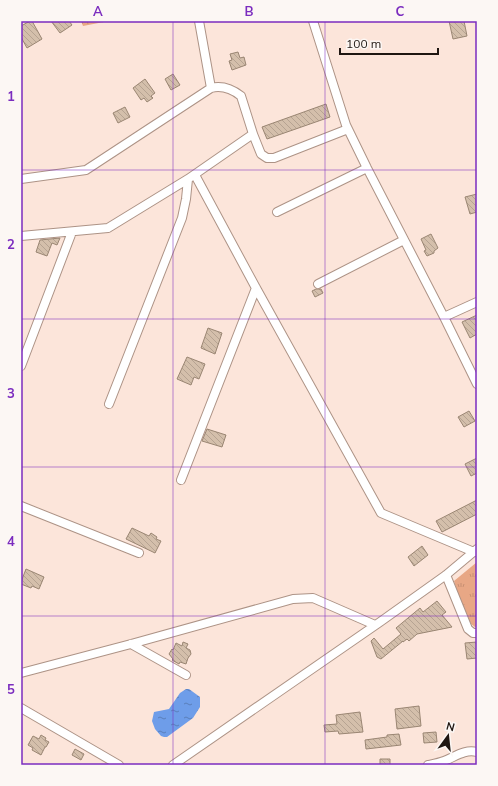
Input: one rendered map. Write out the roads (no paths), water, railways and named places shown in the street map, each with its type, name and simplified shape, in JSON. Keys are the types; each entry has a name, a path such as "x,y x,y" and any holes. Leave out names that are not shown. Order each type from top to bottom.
{"street":[{"path":"199,21 211,88"},
{"path":"313,21 348,129 477,384"},
{"path":"21,179 86,170 211,88 218,86 228,88 241,96 261,154 266,158 274,158 348,129"},
{"path":"21,236 108,228 192,177 253,134"},
{"path":"277,212 367,168"},
{"path":"174,765 446,575 476,550 381,513 256,288 192,177"},
{"path":"109,404 182,218 192,177"},
{"path":"21,366 72,232"},
{"path":"318,284 404,240"},
{"path":"181,480 256,288"},
{"path":"444,317 477,302"},
{"path":"21,506 139,553"},
{"path":"446,575 468,629 477,634"},
{"path":"21,673 293,599 313,598 375,625"},
{"path":"131,644 186,675"},
{"path":"21,708 119,765"},
{"path":"428,765 443,762 466,752 477,752"}],"water":[{"path":"186,689 189,689 200,697 200,707 193,718 167,737 161,736 155,729 152,721 154,712 169,709 180,693"}]}
